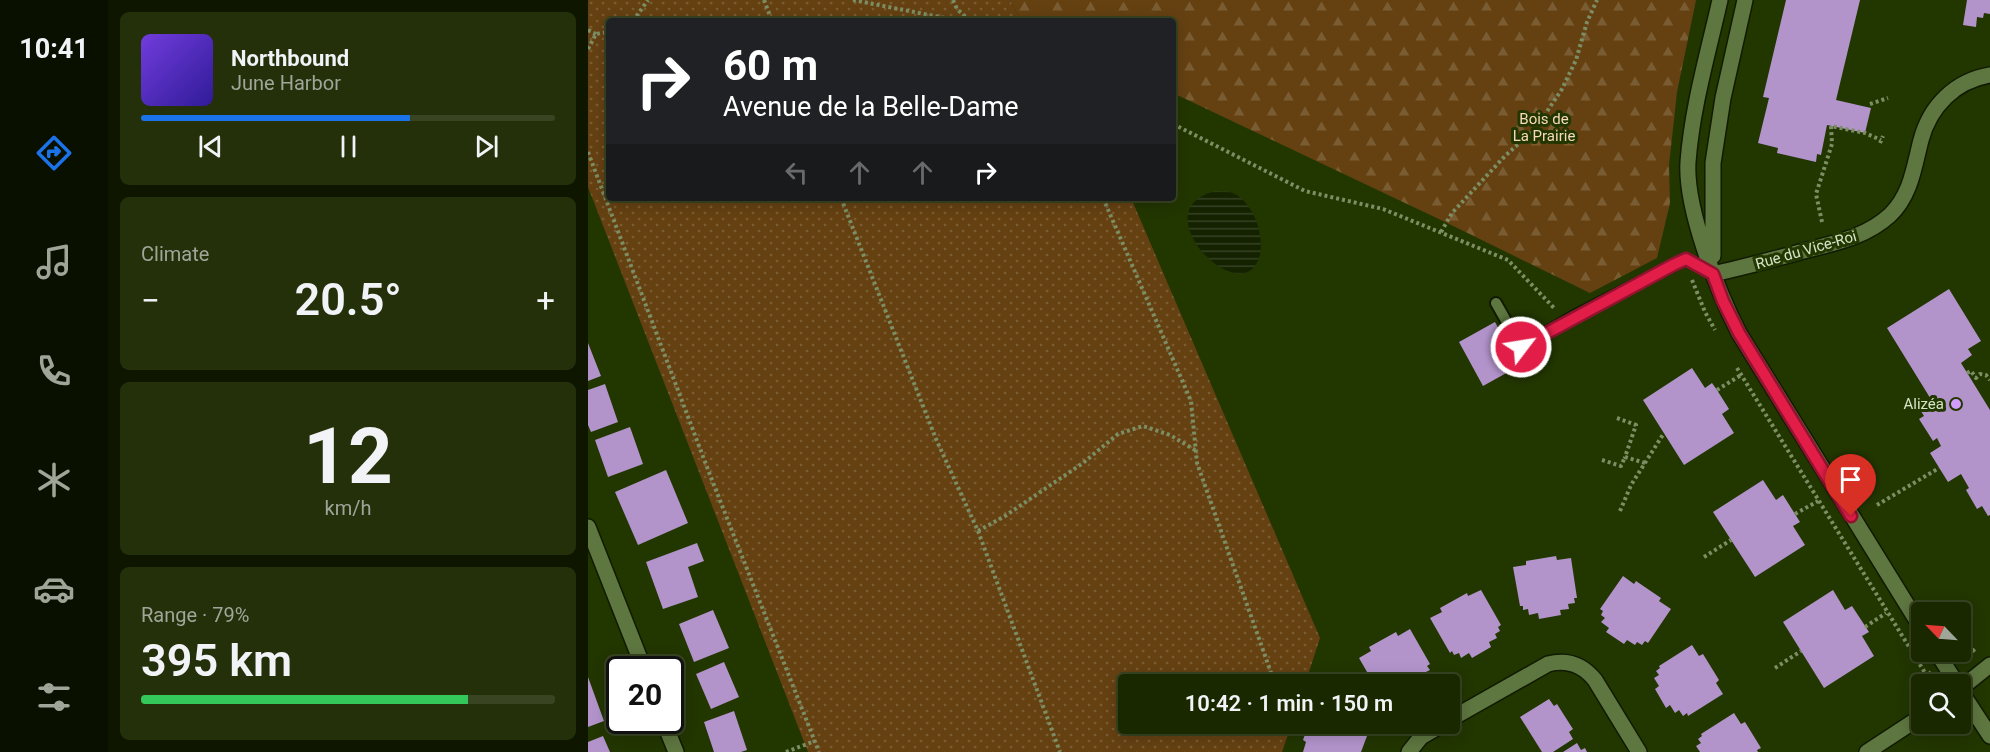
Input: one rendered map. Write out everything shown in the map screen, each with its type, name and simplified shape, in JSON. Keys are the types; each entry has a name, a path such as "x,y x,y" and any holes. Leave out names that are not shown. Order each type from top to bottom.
{"street":[{"path":"1720,0 1699,98 1688,164 1691,197 1713,274 1739,333 1911,611"},
{"path":"1713,274 1713,163 1745,0"},
{"name":"Rue du Vice-Roi","path":"1713,274 1832,244 1859,235 1877,225 1891,214 1905,194 1914,171 1924,131 1936,107 1953,90 1966,82 1990,75"},
{"path":"588,527 639,656"},
{"path":"1460,714 1548,664 1560,661 1570,663 1588,672 1639,752"},
{"path":"1971,680 1990,665"},
{"path":"1971,706 1990,736"},
{"path":"1867,752 1911,723"},
{"path":"669,734 676,752"},
{"path":"1409,752 1426,734"}],"lane":[{"path":"1496,303 1521,347 1575,316 1686,259 1713,274"}],"path":[{"path":"635,18 646,0"},
{"path":"764,0 771,18"},
{"path":"853,0 950,18"},
{"path":"953,0 957,9 967,18"},
{"path":"1441,232 1452,213 1505,156 1536,128 1562,89 1576,60 1587,22 1597,0"},
{"path":"588,30 596,34 606,32"},
{"path":"588,49 596,34"},
{"path":"1870,104 1888,98"},
{"path":"1176,126 1305,191 1383,209 1508,260 1553,308 1567,316 1575,316"},
{"path":"1822,222 1816,194 1832,144 1831,126 1865,133 1881,140"},
{"path":"588,152 606,200"},
{"path":"607,201 710,475 819,752"},
{"path":"842,201 936,439 978,531 1060,752"},
{"path":"1104,201 1191,401 1197,463 1271,674"},
{"path":"1967,373 1971,371 1976,378 1980,374 1986,375 1990,380"},
{"path":"1717,390 1741,375"},
{"path":"1602,460 1621,466 1625,456 1627,443 1635,425 1617,418"},
{"path":"978,531 1005,516 1083,463 1118,434 1143,426 1170,435 1196,450"},
{"path":"1620,511 1631,485 1664,433"},
{"path":"1625,456 1645,463"},
{"path":"1877,505 1934,471 1938,466"},
{"path":"1795,514 1818,501"},
{"path":"1704,557 1731,540"},
{"path":"1866,627 1886,613"},
{"path":"1775,668 1801,651"},
{"path":"786,752 815,741"}],"green space":[{"path":"588,0 1010,0 1019,18 606,18 606,201 1132,201 1320,638 1308,674 1118,674 1118,734 1288,734 1282,752 808,752 588,187"},
{"name":"Bois de La Prairie","path":"1010,0 1696,0 1677,92 1669,165 1670,203 1657,258 1590,293 1176,94 1176,18 1019,18"}],"shaded area":[{"path":"1216,191 1230,192 1238,196 1251,210 1256,220 1261,249 1259,258 1249,271 1234,273 1217,265 1202,252 1191,234 1188,217 1195,201"}],"building":[{"path":"1786,0 1860,0 1836,100 1871,108 1865,133 1827,125 1821,155 1817,154 1816,162 1777,153 1778,148 1758,143 1769,98 1763,97"},
{"path":"1967,0 1990,0 1990,14 1984,13 1983,18 1977,17 1976,27 1963,25"},
{"name":"Alizéa","path":"1949,289 1981,341 1968,349 1972,355 1961,363 1990,410 1990,515 1988,516 1982,506 1977,509 1966,490 1969,488 1961,474 1948,482 1930,453 1941,446 1937,438 1933,441 1919,419 1924,416 1919,408 1932,401 1887,328"},
{"path":"1495,322 1519,366 1483,386 1459,342"},
{"path":"588,343 601,376 588,381"},
{"path":"1692,368 1705,388 1712,383 1717,390 1729,409 1722,414 1734,433 1684,465 1643,400"},
{"path":"605,384 618,422 591,432 588,425 588,390"},
{"path":"630,427 643,464 608,477 595,440"},
{"path":"666,470 688,523 638,545 615,492"},
{"path":"1763,480 1776,500 1783,495 1800,522 1793,526 1805,545 1755,577 1713,512"},
{"path":"697,543 704,561 688,567 698,597 663,609 646,562"},
{"path":"1556,556 1557,560 1571,558 1577,598 1574,598 1575,603 1568,604 1569,609 1560,610 1561,615 1539,619 1538,613 1529,615 1528,609 1523,610 1523,606 1520,606 1513,567 1526,565 1526,561"},
{"path":"1623,576 1634,584 1636,581 1661,598 1659,601 1671,609 1648,643 1645,641 1642,645 1637,642 1635,645 1627,640 1624,644 1606,632 1609,628 1601,622 1605,618 1601,615 1603,611 1600,609"},
{"path":"1481,590 1501,625 1498,627 1500,631 1495,634 1497,638 1489,642 1491,647 1472,658 1469,653 1461,658 1459,653 1454,655 1452,651 1450,653 1430,618 1442,612 1440,608 1467,593 1468,596"},
{"path":"1833,590 1845,610 1852,606 1869,632 1862,636 1874,656 1824,688 1783,622"},
{"path":"713,610 729,648 694,662 679,624"},
{"path":"1410,629 1430,664 1427,666 1430,670 1424,674 1368,674 1359,658 1371,651 1369,647 1396,632 1398,636"},
{"path":"1692,645 1699,656 1703,654 1719,680 1716,683 1723,694 1688,716 1687,713 1683,716 1679,710 1675,713 1670,705 1666,708 1655,689 1659,686 1654,678 1659,675 1656,671 1660,668 1659,666"},
{"path":"724,662 739,697 711,709 696,674"},
{"path":"588,677 604,721 588,727"},
{"path":"1549,699 1554,706 1557,704 1573,729 1569,732 1573,739 1553,752 1542,752 1520,717"},
{"path":"734,711 747,750 714,752 704,722"},
{"path":"1734,713 1741,724 1745,722 1761,748 1757,750 1758,752 1700,752 1696,746 1701,743 1698,739 1702,736 1701,734"},
{"path":"1305,734 1362,734 1367,736 1361,752 1303,752 1306,742 1303,740"},
{"path":"603,736 610,752 588,752 588,742"},
{"path":"1577,743 1581,750 1585,748 1587,752 1563,752"}],"place":[{"name":"Alizéa","path":"1956,404"}],"route":[{"path":"1521,347 1673,265 1686,259 1693,262 1713,274 1739,333 1851,516"}]}
